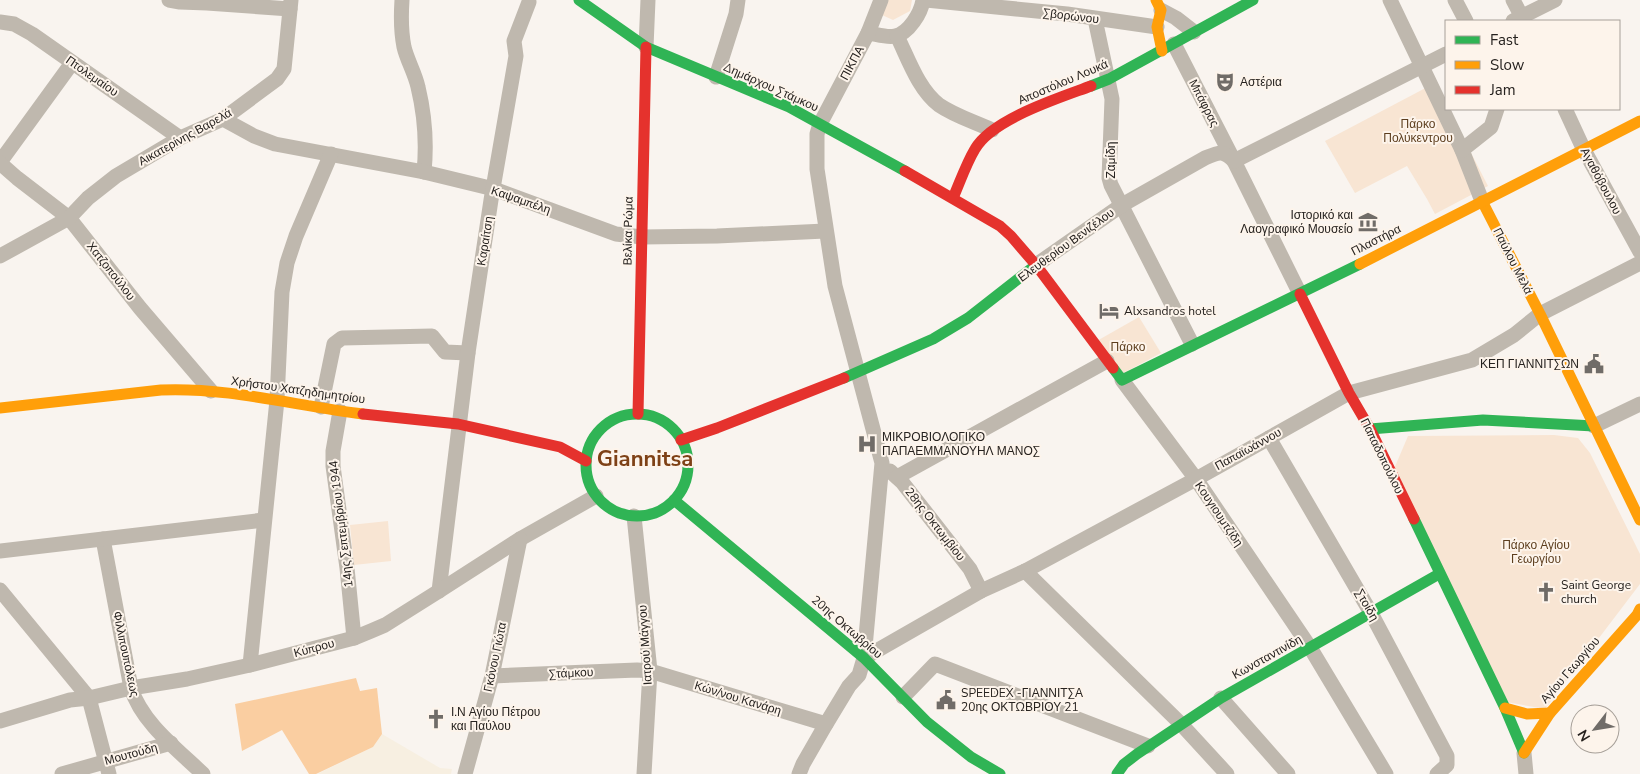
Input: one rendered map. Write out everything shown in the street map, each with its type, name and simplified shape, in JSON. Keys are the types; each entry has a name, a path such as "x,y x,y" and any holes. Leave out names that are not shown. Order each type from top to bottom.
{"main road":[{"name":"Δημάρχου Στάμκου","path":"579,0 646,48 789,107 953,198 1000,226 1036,265"},
{"name":"Αποστόλου Λουκά","path":"953,198 975,148 992,130 1031,109 1109,79 1253,0"},
{"path":"1158,5 1157,27 1168,48"},
{"name":"Βελίκα Ρώμα","path":"638,414 646,48"},
{"name":"Πλαστήρα","path":"1122,380 1192,344 1300,294 1583,148 1640,121"},
{"name":"Παύλου Μελά","path":"1482,201 1540,314 1640,520"},
{"name":"Κουγιουμτζίδη","path":"1036,265 1122,380"},
{"name":"Ελευθερίου Βενιζέλου","path":"681,440 717,428 858,372 932,339 968,318 1036,265"},
{"name":"Παπαδοπούλου","path":"1300,294 1349,393 1370,429 1506,708 1524,752"},
{"name":"Χρήστου Χατζηδημητρίου","path":"0,408 161,390 211,391 340,411 458,424 560,447 586,461"},
{"path":"638,414 651,416 673,430 681,440 686,452 688,465 686,478 682,490 674,500 661,510 652,514 634,516 613,510 596,496 588,479 586,461 588,450 593,440 608,423 619,418 638,414"},
{"path":"1370,429 1483,420 1594,426"},
{"name":"20ης Οκτωβρίου","path":"674,500 864,658 927,722 970,757 998,773"},
{"name":"Κωνσταντινίδη","path":"1117,774 1124,764 1148,746 1221,698 1440,574"},
{"name":"Αγίου Γεωργίου","path":"1524,752 1550,713 1637,615 1640,609"},
{"path":"1506,708 1527,714 1550,713"}],"street":[{"path":"169,0 180,2 290,5"},
{"path":"402,0 401,15 404,48 415,74 424,114 426,144 424,172"},
{"path":"646,48 648,0"},
{"path":"716,77 736,14 738,0"},
{"name":"ΠΙΚΠΑ","path":"881,0 868,33 820,124 817,134 816,169 835,286 882,463"},
{"path":"868,33 897,36 917,17 924,0"},
{"name":"Σβορώνου","path":"924,0 1067,7 1095,18 1157,27"},
{"name":"Παύλου Μελά","path":"1390,0 1462,150 1482,201"},
{"path":"1455,0 1465,20"},
{"path":"1513,0 1520,20 1555,0"},
{"name":"Καραίτση","path":"440,592 458,424 516,56 514,41 529,1"},
{"name":"Αικατερίνης Βαρελά","path":"0,256 69,218 88,198 116,176 180,138 223,119 277,80 282,73 286,50 290,5"},
{"path":"1158,5 1194,32"},
{"name":"Ζαμίδη","path":"1095,18 1112,99 1109,178 1113,191 1122,205 1192,344"},
{"name":"Πτολεμαίου","path":"0,22 14,24 32,34 180,138"},
{"path":"897,36 922,86 938,104 992,130"},
{"name":"Μπάφρας","path":"1168,48 1234,161"},
{"path":"1234,161 1445,54"},
{"path":"0,163 72,63"},
{"path":"1462,150 1491,127 1497,110"},
{"name":"Αγαθόβουλου","path":"1565,110 1583,148 1640,252"},
{"name":"Καψαμπέλη","path":"223,119 254,136 275,144 424,172 494,189 616,234 642,237 717,236 825,231"},
{"name":"Ελευθερίου Βενιζέλου","path":"1036,265 1122,205 1188,167 1215,153 1226,154 1234,161"},
{"path":"250,665 277,400 282,292 287,263 296,236 331,154"},
{"name":"Παπαδοπούλου","path":"1234,161 1300,294"},
{"name":"Χατζοπούλου","path":"0,163 69,218 140,308 211,391"},
{"name":"Παπαϊωάννου","path":"864,658 981,591 1025,571 1196,479 1349,393 1472,360 1514,335 1540,314 1640,263"},
{"path":"321,407 334,344 342,338 432,336 445,352 468,353"},
{"path":"897,477 1107,361"},
{"name":"Κουγιουμτζίδη","path":"1122,380 1196,479 1311,648 1386,774"},
{"path":"1594,426 1640,404"},
{"name":"14ης Σεπτεμβρίου 1944","path":"340,411 332,451 354,638"},
{"name":"Στοίδη","path":"1269,438 1371,613 1447,756 1447,765 1437,774"},
{"path":"799,774 802,764 849,686 859,676 864,658 882,463"},
{"name":"28ης Οκτωμβίου","path":"882,463 897,477 970,569 981,591"},
{"name":"Κύπρου","path":"0,721 70,700 187,679 354,638 385,625 440,592 520,539 596,496"},
{"name":"Ιατρού Μάγγου","path":"634,516 650,671 644,774"},
{"path":"0,551 264,520"},
{"name":"Φιλλιπουπόλεως","path":"103,538 131,688 135,700 145,715 203,774"},
{"name":"Γκόνου Γιώτα","path":"466,774 492,676 520,539"},
{"path":"1025,571 1181,724 1227,774"},
{"path":"0,590 89,698 108,767"},
{"path":"903,697 935,664 1148,746"},
{"name":"Στάμκου","path":"492,676 650,671"},
{"name":"Κών/νου Κανάρη","path":"650,671 826,724"},
{"path":"1221,698 1288,774"},
{"name":"Μουτούδη","path":"62,774 108,767 171,743"},
{"path":"1524,752 1526,774"}],"shaded area":[{"path":"356,678 360,691 377,688 382,734 373,747 316,774 309,774 282,730 242,751 235,704"},
{"path":"382,734 440,768 452,769 451,774 317,774 373,747"}],"green space":[{"path":"888,0 912,0 910,11 893,20 882,15"},
{"name":"Πάρκο Πολύκεντρου","path":"1435,83 1445,102 1445,110 1449,110 1488,186 1435,214 1407,166 1355,193 1325,141"},
{"name":"Πάρκο","path":"1139,317 1161,353 1116,377 1095,342"},
{"name":"Πάρκο Αγίου Γεωργίου","path":"1554,435 1578,438 1590,453 1640,554 1640,584 1545,709 1506,702 1394,469 1408,436"},
{"path":"388,521 391,561 354,565 350,525"}],"traffic: fast":[{"path":"579,0 646,47 789,107 905,171"},
{"path":"1091,86 1109,79 1253,0"},
{"path":"1113,368 1122,380 1360,264"},
{"path":"844,378 933,339 968,318 1036,265"},
{"path":"637,414 656,418 673,429 684,446 688,465 684,484 673,501 656,512 637,516 618,512 601,501 590,484 586,465 590,446 601,429 618,418 637,414"},
{"path":"1370,429 1483,420 1594,426"},
{"path":"674,500 864,658 927,722 971,757 1000,774"},
{"path":"1414,519 1505,708 1524,753"},
{"path":"1117,774 1124,764 1137,754 1221,698 1439,574"}],"traffic: slow":[{"path":"1156,0 1161,10 1157,27 1162,51"},
{"path":"1360,264 1640,121"},
{"path":"1482,201 1540,314 1640,520"},
{"path":"0,408 161,390 186,390 237,394 363,414"},
{"path":"1524,753 1550,713 1637,615 1640,609"},
{"path":"1505,708 1527,714 1550,713"}],"traffic: jam":[{"path":"638,414 646,47"},
{"path":"953,198 975,149 996,128 1045,103 1091,86"},
{"path":"905,171 1000,226 1011,236 1036,265 1113,368"},
{"path":"1300,294 1414,519"},
{"path":"681,440 717,428 844,378"},
{"path":"363,414 458,424 560,447 586,461"}],"place":[{"name":"Αστέρια","path":"1225,82"},
{"name":"Ιστορικό και Λαογραφικό Μουσείο","path":"1368,222"},
{"name":"Alxsandros hotel","path":"1109,311"},
{"name":"ΚΕΠ ΓΙΑΝΝΙΤΣΩΝ","path":"1594,364"},
{"name":"ΜΙΚΡΟΒΙΟΛΟΓΙΚΟ ΠΑΠΑΕΜΜΑΝΟΥΗΛ ΜΑΝΟΣ","path":"867,444"},
{"name":"Saint George church","path":"1546,592"},
{"name":"SPEEDEX -ΓΙΑΝΝΙΤΣΑ 20ης ΟΚΤΩΒΡΙΟΥ 21","path":"946,700"},
{"name":"Ι.Ν Αγίου Πέτρου και Παύλου","path":"436,719"}],"district":[{"name":"Giannitsa","path":"645,459"}]}
